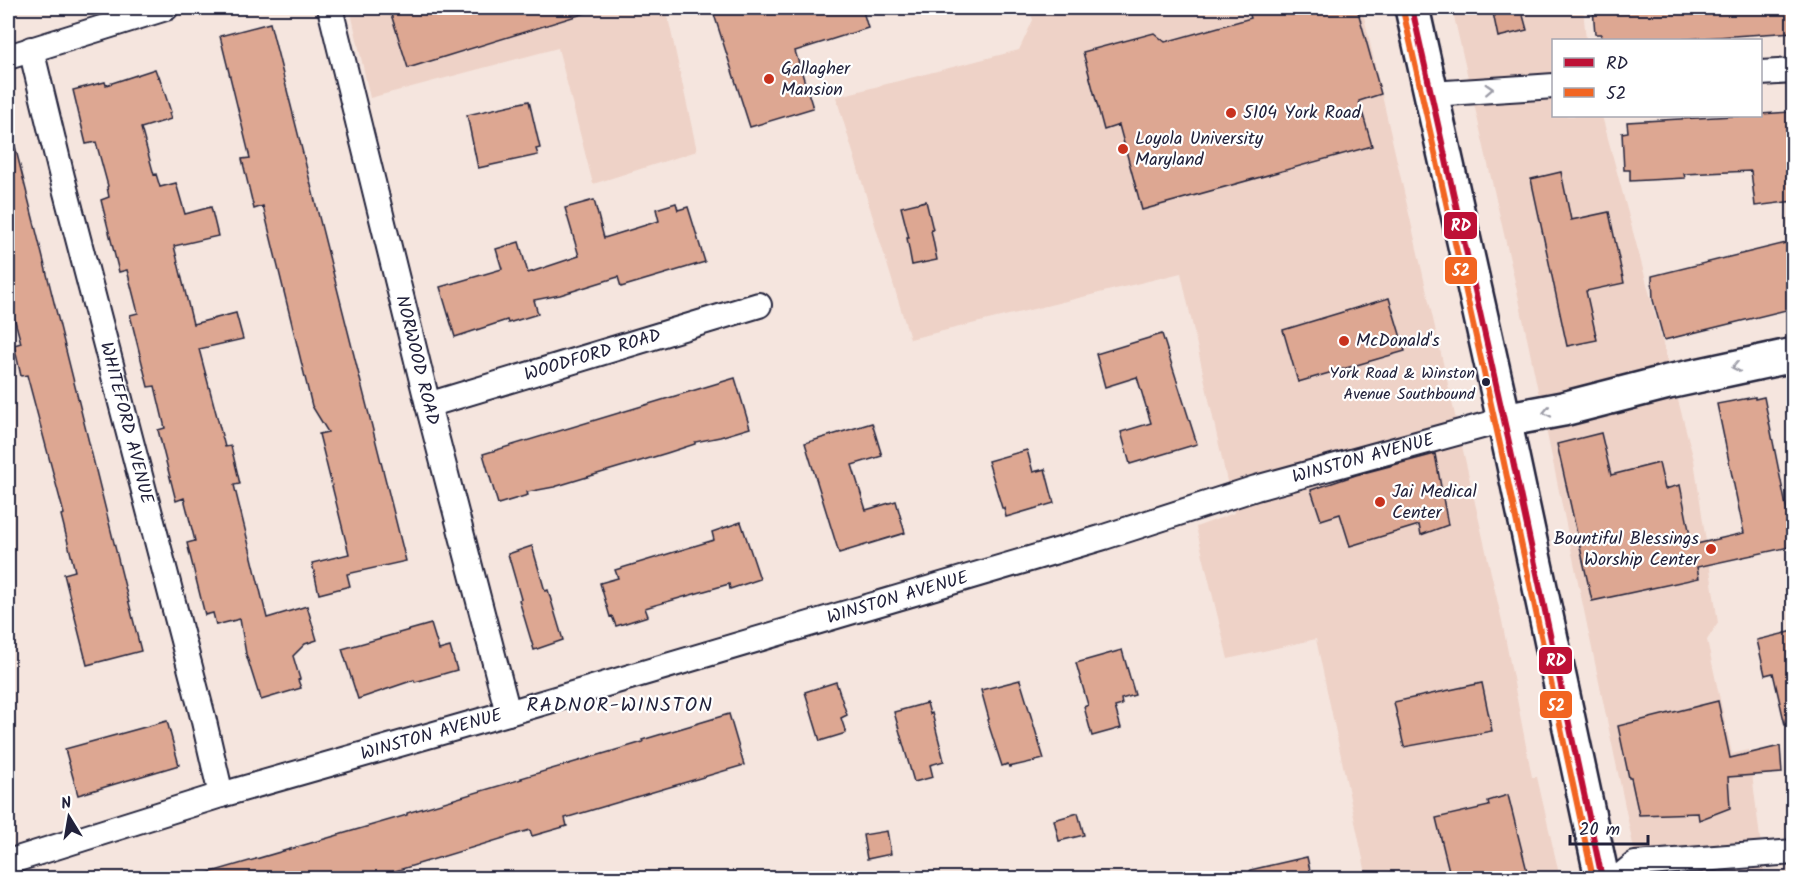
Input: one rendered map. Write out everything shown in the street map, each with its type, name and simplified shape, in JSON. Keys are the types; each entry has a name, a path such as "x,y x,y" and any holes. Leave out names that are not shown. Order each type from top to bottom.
{"main road":[{"path":"1412,8 1504,420 1602,879"},
{"name":"WINSTON AVENUE","path":"1504,420 1563,409 1668,382 1792,362"}],"street":[{"path":"8,57 166,8"},
{"name":"NORWOOD ROAD","path":"330,8 428,405 508,713"},
{"name":"WHITEFORD AVENUE","path":"31,49 62,177 203,717 221,795"},
{"path":"1762,73 1794,71"},
{"path":"1431,94 1552,86"},
{"name":"WOODFORD ROAD","path":"428,405 759,305"},
{"name":"WINSTON AVENUE","path":"8,862 221,795 1104,537 1256,488 1504,420"},
{"path":"1618,879 1635,864 1794,852"}],"shaded area":[{"path":"350,8 666,8 697,151 593,184 558,48 370,98"},
{"path":"1029,8 1362,8 1502,621 1532,777 1537,777 1560,878 1367,878 1316,639 1228,659 1196,527 1234,513 1181,273 910,339 836,97 1019,50 1033,20"},
{"path":"1452,8 1583,8 1586,39 1552,39 1552,117 1602,117 1694,460 1718,623 1707,640 1732,754 1749,750 1765,878 1640,878 1518,295"}],"building":[{"path":"389,8 589,8 589,12 408,68"},
{"name":"Gallagher Mansion","path":"712,8 862,8 868,28 795,51 813,108 750,127"},
{"name":"5104 York Road","path":"1248,8 1357,8 1381,94 1359,101 1372,146 1142,210 1119,125 1104,130 1083,52 1154,33 1165,42 1251,18"},
{"path":"1492,8 1521,8 1527,30 1498,37"},
{"path":"1593,8 1794,8 1794,32 1686,39 1601,39 1601,34 1595,34"},
{"path":"270,23 406,561 347,574 350,586 319,594 312,563 349,554 319,434 328,432 312,406 263,206 254,209 242,159 250,158 220,36"},
{"path":"155,69 171,112 169,113 171,119 141,128 154,175 156,174 160,187 176,183 185,214 211,207 218,236 174,246 193,324 236,313 243,339 199,349 225,447 231,446 240,484 234,485 267,618 307,606 317,640 305,644 293,656 301,688 261,700 246,654 240,619 216,625 213,613 205,615 187,543 195,541 184,498 176,501 158,430 165,428 155,386 148,387 130,315 138,313 127,270 119,272 101,200 109,197 108,186 96,142 86,144 73,90 105,82 106,85"},
{"path":"529,101 540,148 536,149 538,155 478,168 467,115"},
{"path":"1791,112 1791,122 1794,122 1794,201 1755,206 1751,171 1684,174 1685,178 1630,181 1630,170 1624,170 1622,133 1628,132 1627,122 1762,117 1762,114"},
{"path":"15,146 141,651 87,665 64,574 75,571 61,515 64,514 27,375 21,376 14,345 21,343 8,295 8,147"},
{"path":"1561,172 1571,220 1609,212 1624,283 1586,291 1597,340 1567,346 1531,179"},
{"path":"594,200 604,238 659,221 656,209 676,203 678,210 688,207 705,262 621,287 618,277 560,295 534,300 538,314 508,323 507,320 455,337 440,287 502,269 496,249 519,242 528,273 579,256 565,208"},
{"path":"926,201 937,260 912,265 907,238 909,238 901,207"},
{"path":"1794,241 1794,308 1664,340 1653,300 1652,276"},
{"name":"McDonald's","path":"1389,298 1405,351 1298,382 1283,330"},
{"path":"1162,334 1197,444 1130,464 1121,432 1151,423 1137,377 1105,387 1096,354"},
{"path":"735,378 750,428 695,442 695,444 667,453 554,487 527,492 528,495 498,504 483,454"},
{"path":"1755,397 1755,399 1764,397 1794,546 1697,567 1699,578 1592,601 1557,444 1601,433 1611,475 1659,463 1665,489 1680,485 1692,545 1744,533 1717,404"},
{"path":"872,423 882,456 852,465 866,510 896,501 905,533 839,553 805,443"},
{"path":"1027,450 1033,472 1045,469 1054,503 1006,517 988,461"},
{"name":"Jai Medical Center","path":"1435,454 1448,525 1421,535 1419,525 1350,546 1340,514 1321,520 1311,490 1356,475"},
{"path":"741,522 760,579 730,589 729,584 645,608 648,616 616,626 612,616 610,617 600,583 618,578 615,570 714,540 712,532"},
{"path":"532,546 563,640 534,650 508,554"},
{"path":"431,624 439,650 450,647 457,670 415,682 414,680 358,699 342,649"},
{"path":"1794,631 1794,724 1785,725 1773,673 1765,675 1757,640"},
{"path":"1122,650 1135,695 1121,699 1122,705 1115,707 1121,728 1092,736 1084,707 1088,705 1076,663"},
{"path":"1020,680 1044,759 1009,767 1008,764 1002,766 987,720 989,719 981,690"},
{"path":"836,682 847,715 841,718 846,733 820,741 805,692"},
{"path":"1482,683 1492,731 1404,747 1394,702"},
{"path":"1718,701 1730,758 1780,746 1782,773 1728,777 1730,808 1699,820 1698,813 1639,815 1618,726"},
{"path":"927,703 930,714 932,713 944,761 930,765 933,777 914,782 894,712"},
{"path":"729,714 744,765 565,818 567,826 532,836 530,830 369,879 208,879 208,873 407,815 407,813"},
{"path":"167,721 179,765 78,795 65,749"},
{"path":"1508,795 1529,879 1451,879 1436,818 1489,806 1488,801"},
{"path":"1078,813 1084,835 1059,841 1054,820"},
{"path":"887,831 891,854 867,859 863,835"},
{"path":"1307,857 1312,879 1251,879 1250,870"}],"transit line":[{"name":"RD","path":"1412,8 1510,447 1602,878"},
{"name":"52","path":"1403,10 1501,449 1593,878"}],"place":[{"name":"Gallagher Mansion","path":"769,79"},
{"name":"5104 York Road","path":"1231,113"},
{"name":"Loyola University Maryland","path":"1123,149"},
{"name":"McDonald's","path":"1344,341"},
{"name":"York Road & Winston Avenue Southbound","path":"1486,382"},
{"name":"Jai Medical Center","path":"1380,502"},
{"name":"Bountiful Blessings Worship Center","path":"1711,549"}],"district":[{"name":"RADNOR-WINSTON","path":"620,706"}]}
